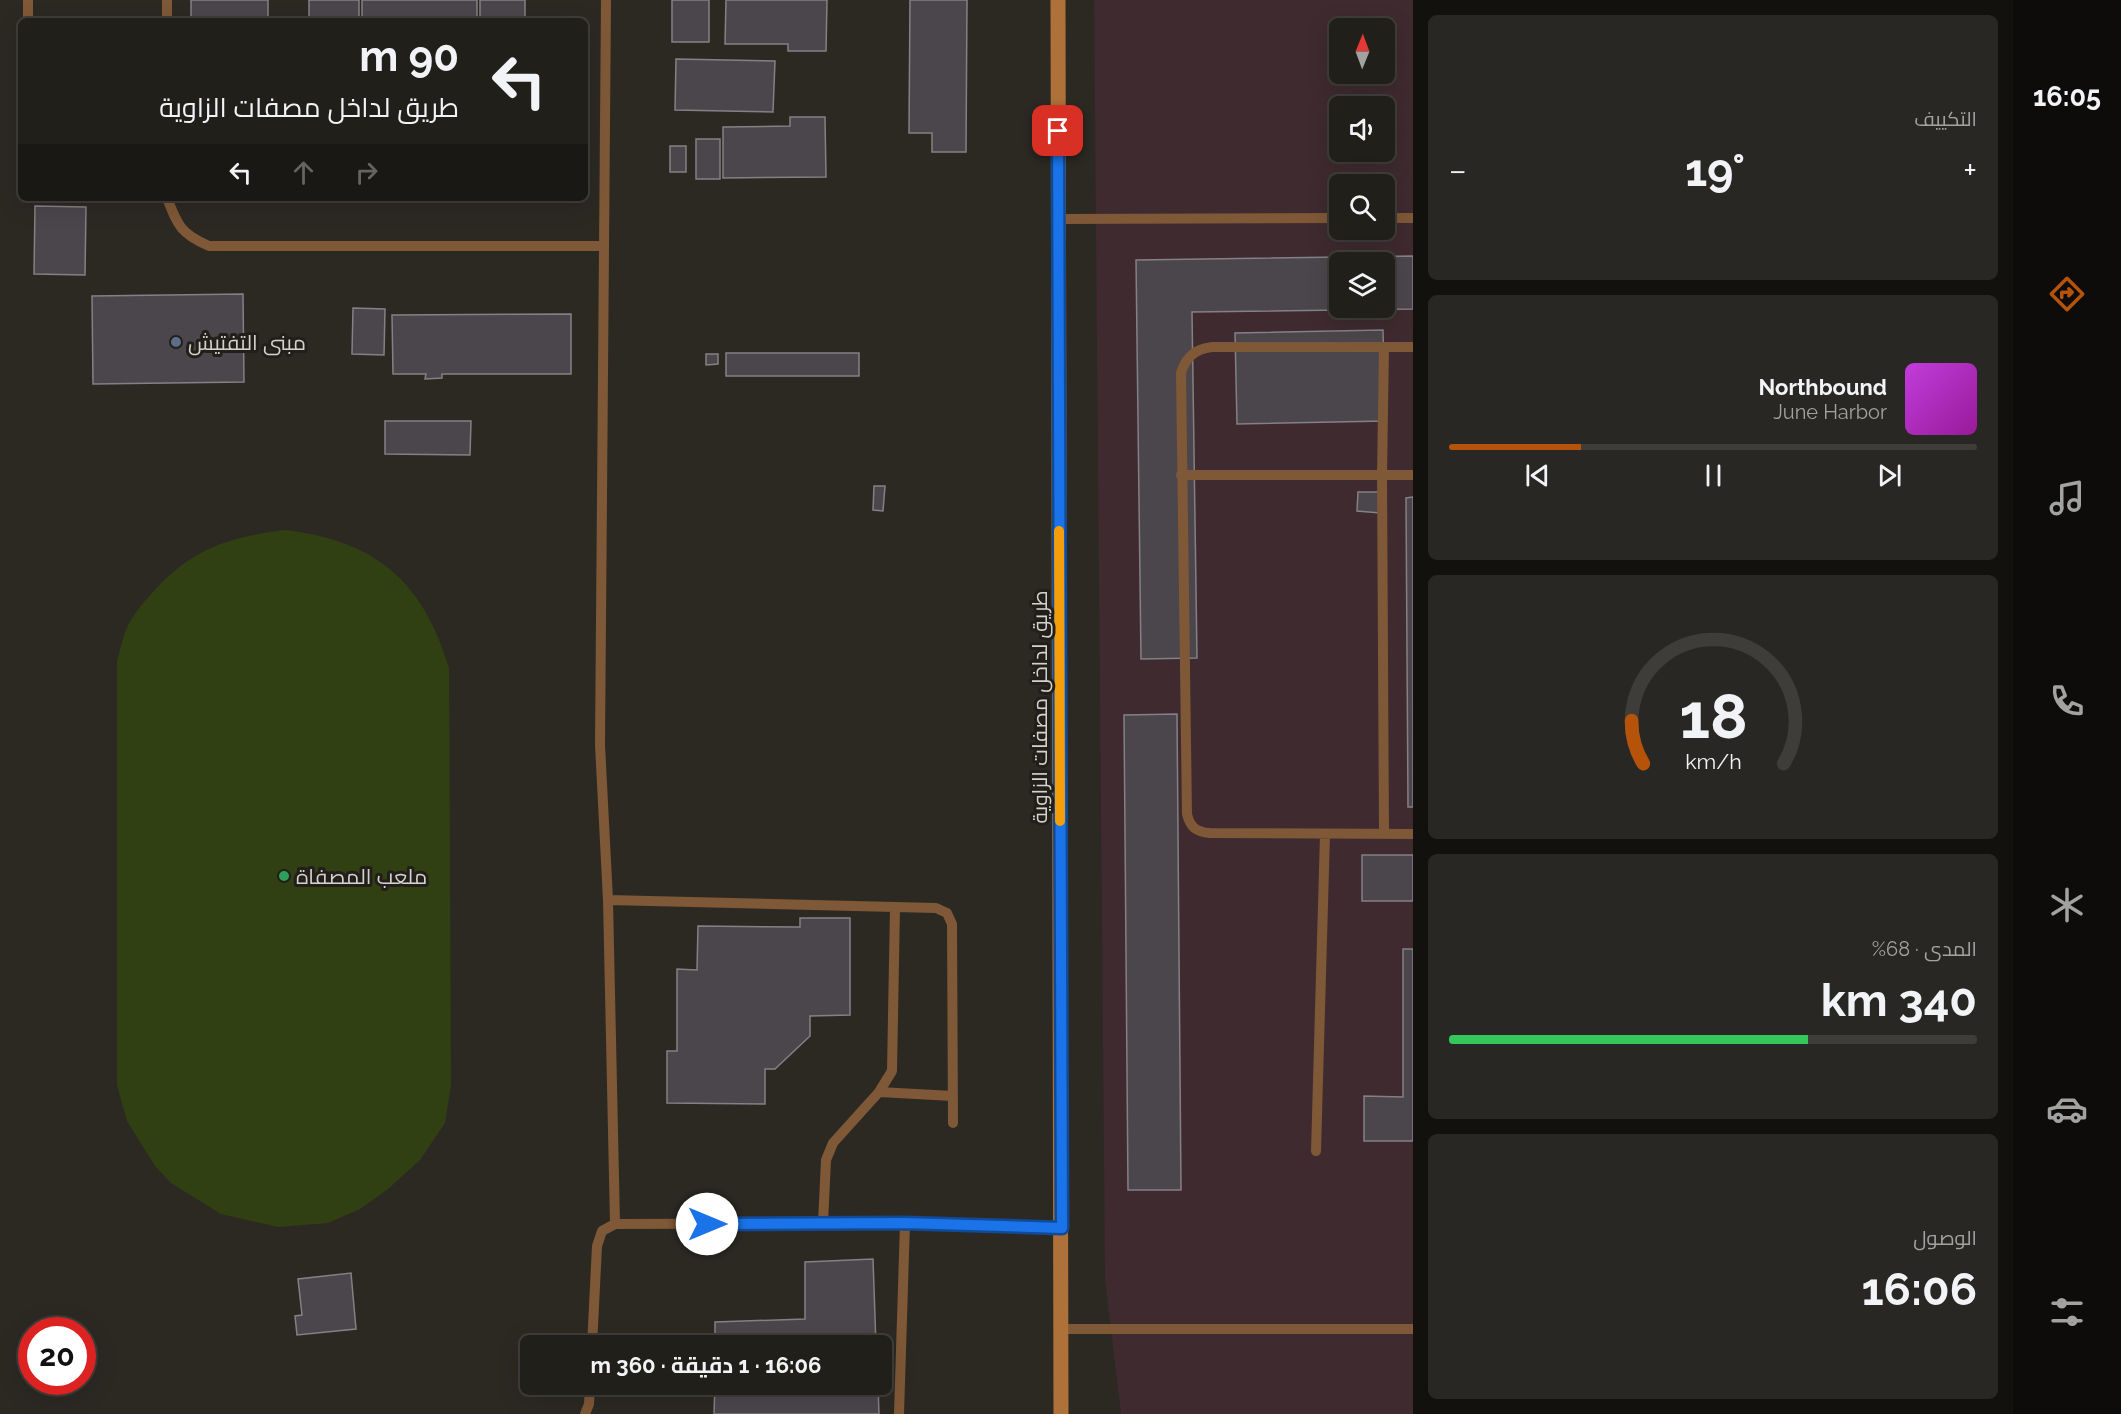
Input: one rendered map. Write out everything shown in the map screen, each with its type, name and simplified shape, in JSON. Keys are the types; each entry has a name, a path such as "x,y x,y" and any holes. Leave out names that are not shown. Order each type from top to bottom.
{"street":[{"name":"طريق لداخل مصفات الزاوية","path":"1058,0 1061,1414"}],"lane":[{"path":"28,0 28,18"},
{"path":"167,0 167,18"},
{"path":"606,0 600,746 608,900 615,1224"},
{"path":"168,201 175,219 190,237 209,246 604,246"},
{"path":"1058,219 1329,218"},
{"path":"1395,218 1413,218"},
{"path":"1384,347 1382,475 1384,834"},
{"path":"1413,347 1201,348 1191,354 1181,373 1187,814 1189,822 1194,829 1209,834 1413,834"},
{"path":"1181,475 1413,475"},
{"path":"1316,1151 1325,834"},
{"path":"608,900 936,908 947,913 952,924 953,1123"},
{"path":"823,1223 826,1160 833,1143 879,1092 892,1071 895,907"},
{"path":"879,1092 953,1096"},
{"path":"593,1335 597,1246 603,1231 615,1224 905,1223 1062,1228"},
{"path":"899,1414 905,1223"},
{"path":"1061,1329 1413,1329"},
{"path":"588,1411 589,1395"}],"shaded area":[{"path":"1094,0 1413,0 1413,1414 1121,1414 1105,1279"}],"green space":[{"name":"ملعب المصفاة","path":"285,530 345,544 370,556 391,570 410,589 425,611 449,668 451,1085 445,1123 420,1160 388,1189 360,1209 328,1223 278,1227 221,1214 171,1183 155,1166 127,1121 117,1085 117,661 126,630 134,615 152,593 181,566 196,556 229,541"}],"building":[{"path":"191,0 268,0 268,18 191,18"},
{"path":"309,0 359,0 359,18 309,18"},
{"path":"362,0 477,0 477,18 362,18"},
{"path":"480,0 525,0 525,18 480,18"},
{"path":"672,0 709,0 709,42 672,42"},
{"path":"726,0 827,0 826,51 788,51 788,44 725,44"},
{"path":"910,0 967,0 966,152 932,152 932,133 909,133"},
{"path":"676,59 775,61 773,112 675,110"},
{"path":"790,117 825,117 826,177 723,178 723,127 790,126"},
{"path":"696,139 720,139 720,179 696,179"},
{"path":"670,146 686,146 686,172 670,172"},
{"path":"35,206 86,207 85,275 34,274"},
{"path":"1395,256 1413,256 1413,309 1395,309"},
{"path":"1329,257 1329,310 1192,312 1197,658 1141,659 1136,260"},
{"path":"243,294 244,382 93,384 92,296"},
{"path":"353,308 385,309 384,355 352,354"},
{"path":"571,314 571,374 442,374 442,378 425,379 426,374 393,374 392,315"},
{"path":"1383,330 1385,421 1237,424 1235,333"},
{"path":"726,353 859,353 859,376 726,376"},
{"path":"706,354 718,354 718,364 706,365"},
{"path":"385,421 471,421 470,455 385,454"},
{"path":"874,486 885,486 883,511 873,510"},
{"path":"1358,492 1383,492 1380,513 1357,511"},
{"path":"1413,497 1413,807 1408,807 1406,498"},
{"path":"1177,714 1181,1190 1128,1190 1124,715"},
{"path":"1362,855 1413,855 1413,901 1362,901"},
{"path":"800,918 850,918 850,1015 810,1016 810,1036 775,1069 765,1069 765,1104 667,1103 667,1051 677,1051 677,969 697,970 698,926 800,927"},
{"path":"1403,949 1413,949 1413,1141 1364,1141 1364,1096 1403,1097"},
{"path":"873,1259 876,1335 715,1335 715,1322 805,1319 805,1262"},
{"path":"351,1273 356,1329 297,1335 295,1316 302,1315 298,1279"},
{"path":"715,1395 878,1395 879,1414 714,1414"}],"slow traffic":[{"path":"1059,531 1060,821"}],"place":[{"name":"مبنى التفتيش","path":"176,342"},
{"name":"ملعب المصفاة","path":"284,876"}],"route":[{"path":"707,1224 905,1223 1062,1228 1058,131"}]}
